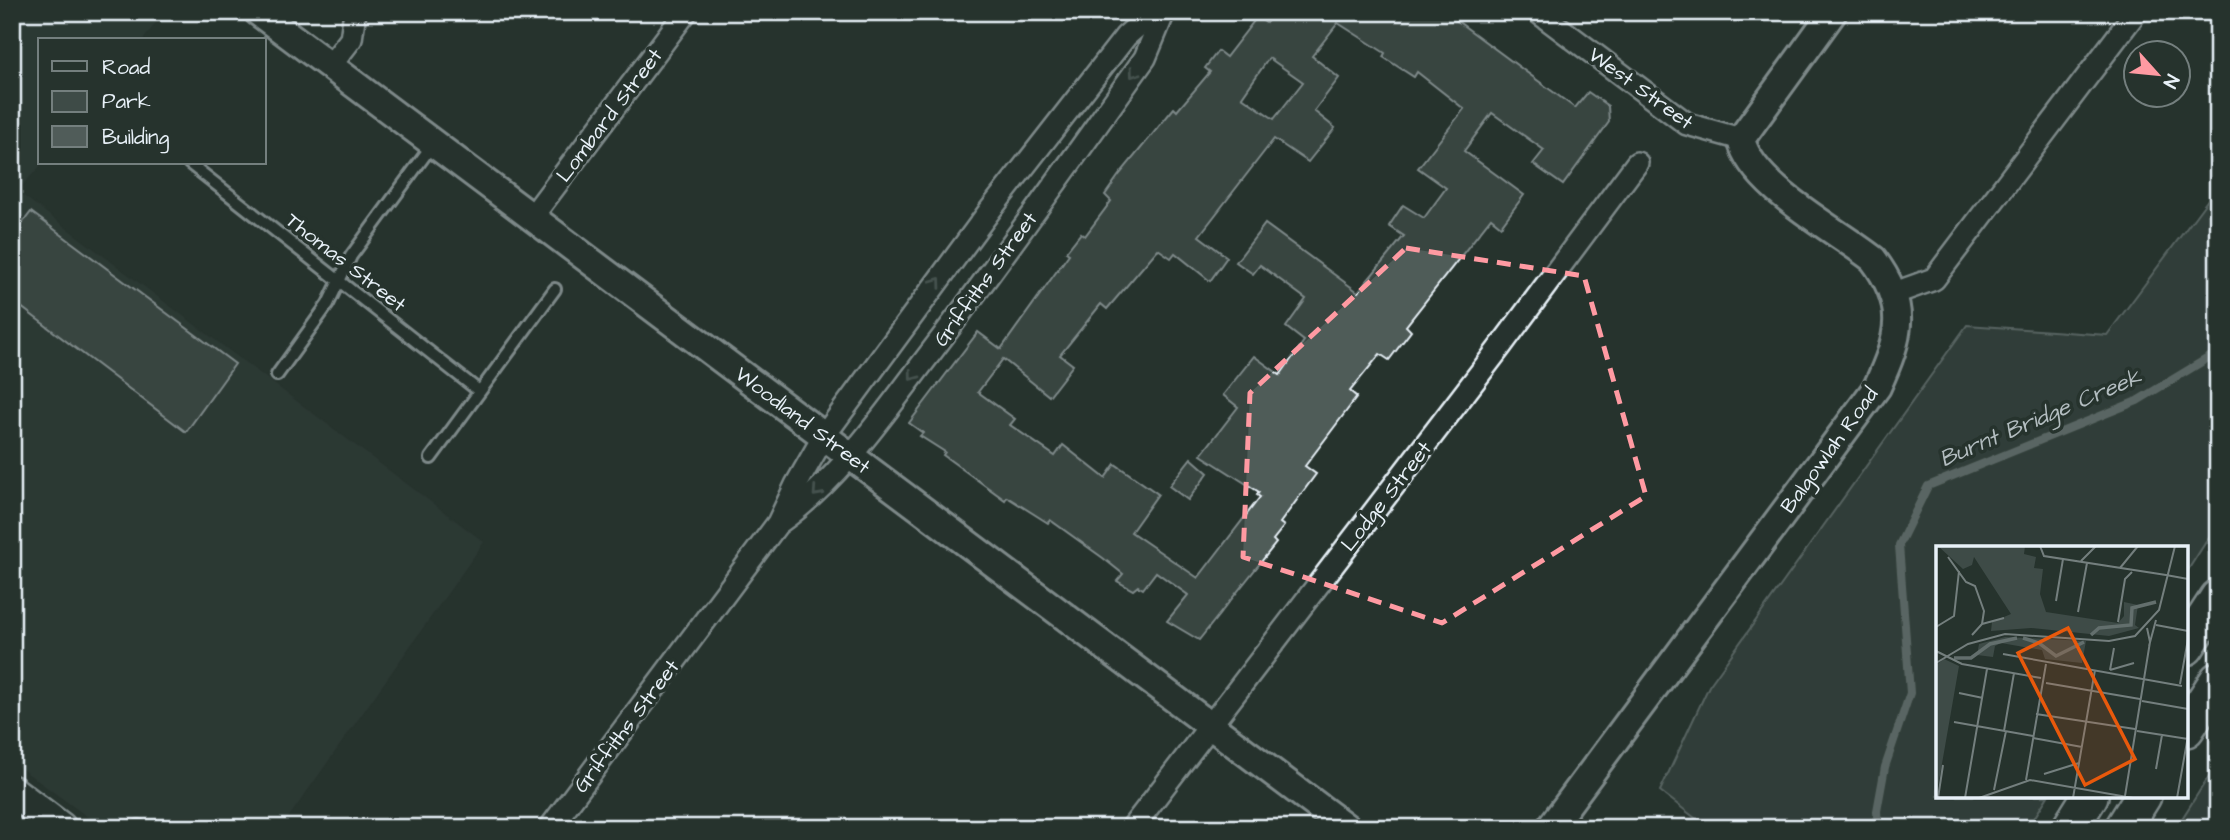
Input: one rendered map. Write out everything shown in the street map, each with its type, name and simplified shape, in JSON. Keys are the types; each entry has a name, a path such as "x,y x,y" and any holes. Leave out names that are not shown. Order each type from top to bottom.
{"highway":[{"path":"2188,644 2218,598"},
{"path":"2188,726 2218,680"},
{"path":"2070,828 2089,798"},
{"path":"2123,828 2142,798"}],"main road":[{"path":"12,791 61,828"}],"street":[{"name":"Woodland Street","path":"258,12 1348,828"},
{"path":"330,66 351,39 355,12"},
{"name":"Lombard Street","path":"531,218 686,12"},
{"name":"Griffiths Street","path":"550,828 778,523 824,436 1050,133 1126,36 1154,12"},
{"name":"Griffiths Street","path":"778,523 812,499 887,409 968,304 1145,58 1164,12"},
{"name":"West Street","path":"1538,12 1686,124 1741,139"},
{"path":"1833,12 1741,139 1753,169 1770,186 1874,259 1895,293 1934,278 2136,12"},
{"name":"Lodge Street","path":"1132,828 1500,348 1637,163"},
{"name":"Balgowlah Road","path":"1550,828 1877,387 1894,349 1898,314 1895,293"}],"lane":[{"path":"277,375 328,304 351,257 433,144"},
{"name":"Thomas Street","path":"191,164 479,391"},
{"path":"431,458 555,289"}],"highlighted area":[{"path":"1406,248 1584,276 1646,496 1442,623 1243,557 1250,393"}],"shaded area":[{"path":"12,12 164,12 144,38 38,38 38,164 42,164 17,191 484,542 281,828 103,828 12,762"}],"green space":[{"path":"2218,186 2218,523 2188,570 2188,546 1936,546 1936,798 2047,798 2028,828 1708,828 1660,791 1709,686 1967,325 2107,335"},
{"path":"2218,762 2218,828 2176,828"}],"building":[{"path":"1275,12 1445,12 1575,108 1588,92 1608,106 1609,122 1563,185 1533,164 1544,150 1492,113 1464,151 1524,195 1501,226 1491,218 1406,326 1411,331 1389,360 1380,354 1350,391 1357,397 1305,466 1316,474 1280,523 1284,526 1273,540 1276,543 1199,640 1167,621 1188,595 1156,572 1143,589 1138,586 1133,590 1117,581 1123,574 1103,558 1050,520 1048,523 1007,497 1005,500 943,455 945,452 920,436 923,433 909,423 978,332 1001,349 1069,254 1066,252 1081,233 1085,236 1111,201 1105,195 1119,175 1174,108 1177,111 1210,72 1205,68 1218,51 1226,57 1257,17 1266,23","holes":["1338,23 1385,53 1383,57 1414,77 1417,72 1464,109 1418,168 1446,188 1424,218 1403,205 1389,226 1404,236 1358,292 1265,224 1236,262 1253,274 1260,265 1306,299 1286,327 1304,341 1280,375 1254,356 1223,395 1238,407 1201,455 1259,492 1257,495 1260,497 1198,578 1131,532 1158,494 1115,464 1105,478 1063,445 1055,456 1010,425 1015,419 978,392 1003,359 1049,396 1073,365 1060,355 1101,304 1107,309 1158,249 1171,258 1175,253 1210,281 1227,257 1199,236 1274,139 1308,162 1335,128 1314,111 1339,78 1312,56","1269,58 1303,82 1274,119 1242,97"]},
{"path":"31,212 235,364 186,432 12,300 12,237"},
{"path":"1191,458 1208,473 1188,500 1169,486"}],"waterway":[{"name":"Burnt Bridge Creek","path":"1878,828 1877,811 1885,767 1910,693 1899,545 1928,486 2137,401 2218,352"}]}
